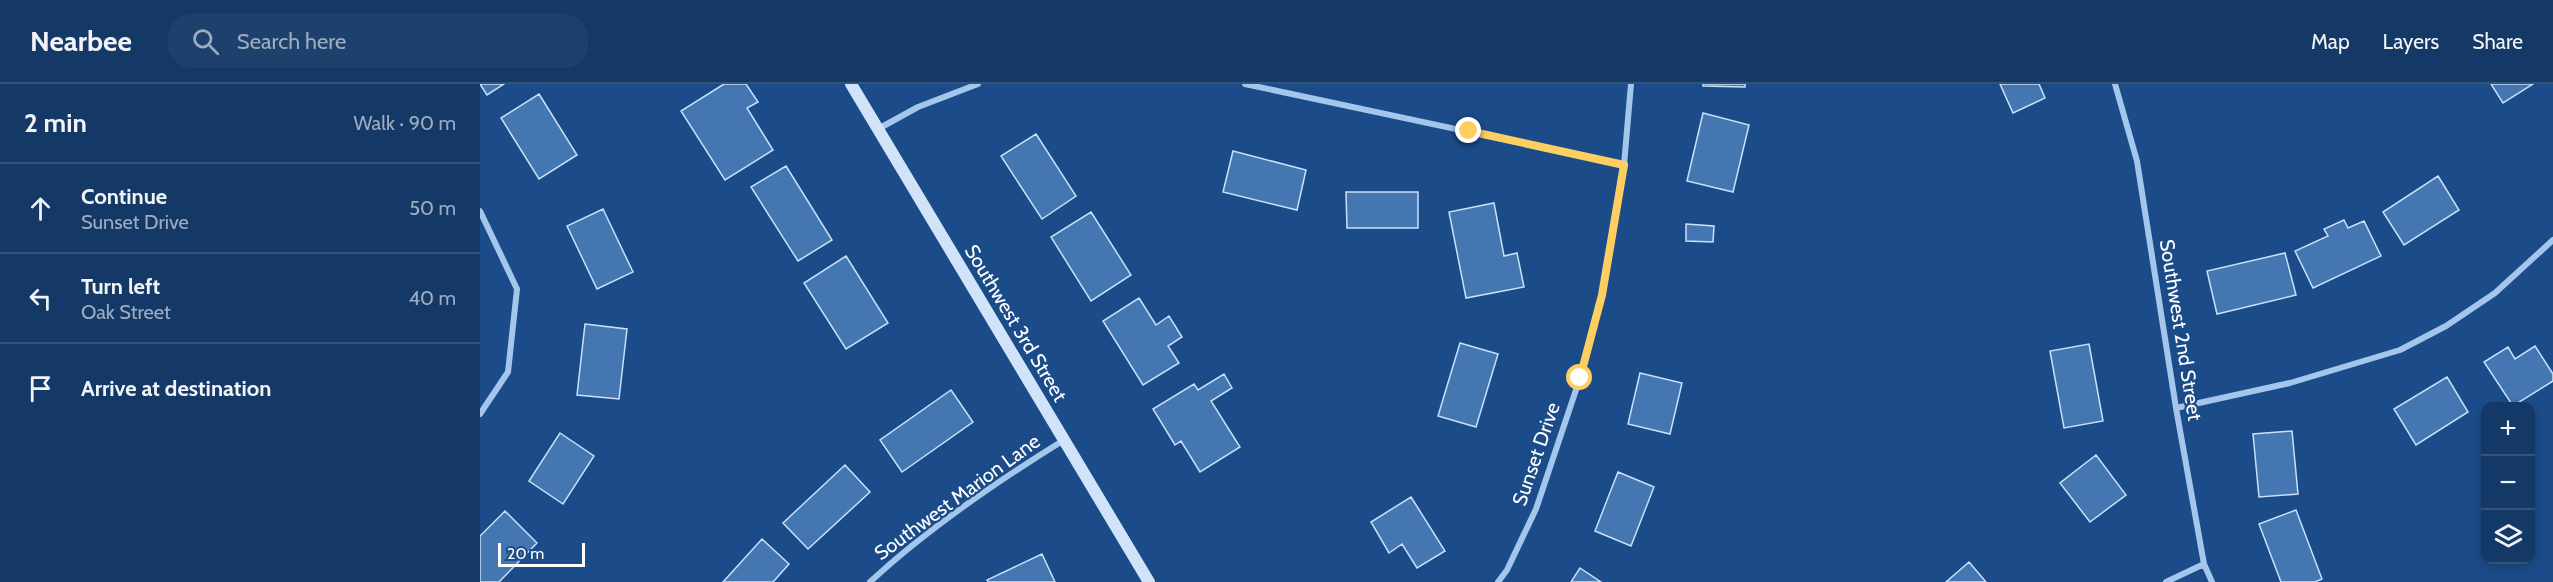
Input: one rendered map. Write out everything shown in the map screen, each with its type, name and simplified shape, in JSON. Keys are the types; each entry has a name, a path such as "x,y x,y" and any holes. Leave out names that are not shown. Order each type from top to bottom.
{"main road":[{"name":"Southwest 3rd Street","path":"851,84 1149,582"}],"street":[{"path":"878,129 918,107 978,84"},
{"path":"1245,84 1624,165"},
{"name":"Sunset Drive","path":"1498,582 1507,570 1536,509 1580,378 1602,295 1624,165 1630,84"},
{"name":"Southwest 2nd Street","path":"2115,84 2137,161 2176,408 2204,564 2212,582"},
{"path":"480,212 517,289 508,372 480,414"},
{"path":"2176,408 2290,383 2400,350 2446,326 2495,293 2553,240"},
{"name":"Southwest Marion Lane","path":"870,582 900,554 1021,466 1064,440"},
{"path":"2166,582 2204,564"}],"building":[{"path":"480,84 504,84 487,95"},
{"path":"724,84 746,84 758,102 747,108 773,150 725,180 681,111"},
{"path":"1703,84 1745,84 1745,87 1703,86"},
{"path":"2000,84 2039,84 2045,98 2013,113"},
{"path":"2491,84 2533,84 2503,103"},
{"path":"539,94 577,155 539,179 501,118"},
{"path":"1703,113 1749,125 1733,192 1687,181"},
{"path":"1036,134 1076,196 1042,219 1001,156"},
{"path":"1233,151 1306,170 1297,210 1223,192"},
{"path":"786,166 832,240 798,261 751,187"},
{"path":"2438,176 2459,210 2404,245 2383,212"},
{"path":"1346,192 1418,192 1418,228 1347,228"},
{"path":"1494,203 1504,256 1517,253 1524,287 1466,298 1449,212"},
{"path":"603,209 633,272 597,289 567,226"},
{"path":"1091,212 1131,275 1091,301 1051,237"},
{"path":"2344,220 2348,228 2364,221 2381,256 2313,288 2295,251 2328,236 2324,229"},
{"path":"1686,224 1714,226 1713,242 1686,241"},
{"path":"2285,253 2296,295 2217,314 2207,271"},
{"path":"846,256 888,323 846,349 804,283"},
{"path":"1139,298 1156,325 1169,316 1182,337 1168,346 1179,363 1143,385 1103,321"},
{"path":"585,324 627,329 619,399 577,395"},
{"path":"1460,343 1498,354 1476,427 1438,416"},
{"path":"2089,344 2103,421 2064,428 2050,351"},
{"path":"2535,346 2553,374 2553,381 2519,402 2510,402 2484,362 2508,347 2515,359"},
{"path":"1640,373 1682,383 1670,434 1628,424"},
{"path":"1224,374 1232,388 1211,401 1240,447 1200,472 1181,441 1175,445 1153,409 1194,384 1198,390"},
{"path":"2447,377 2468,412 2416,445 2394,409"},
{"path":"951,390 973,422 902,472 880,440"},
{"path":"2292,431 2298,494 2259,497 2253,434"},
{"path":"560,433 594,456 563,504 529,481"},
{"path":"2096,455 2126,495 2090,522 2060,483"},
{"path":"845,465 870,492 808,549 783,523"},
{"path":"1618,472 1654,487 1631,546 1595,531"},
{"path":"1411,497 1445,551 1417,568 1402,544 1389,553 1371,522"},
{"path":"2296,510 2322,579 2315,582 2281,582 2259,524"},
{"path":"505,511 537,543 499,582 480,582 480,536"},
{"path":"762,539 789,564 773,582 723,582"},
{"path":"1042,554 1055,582 988,582 987,580"},
{"path":"1969,562 1986,582 1946,582"},
{"path":"1580,568 1601,582 1571,582"}],"route":[{"path":"1469,131 1624,165 1602,295 1580,378"}]}
